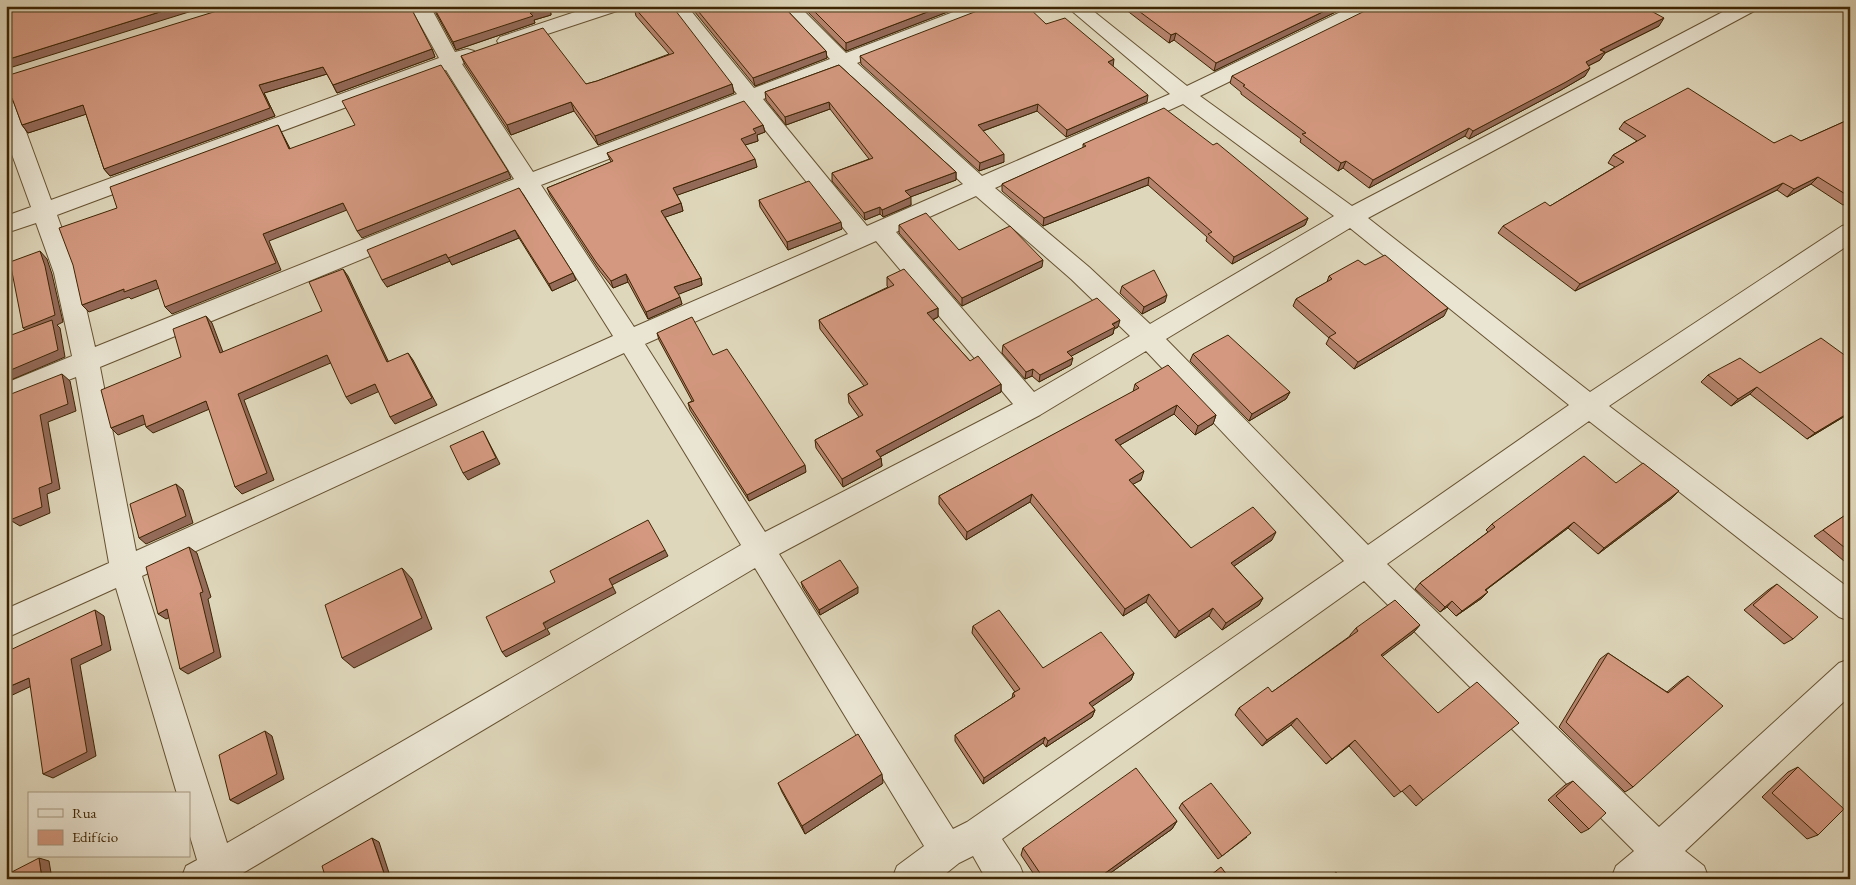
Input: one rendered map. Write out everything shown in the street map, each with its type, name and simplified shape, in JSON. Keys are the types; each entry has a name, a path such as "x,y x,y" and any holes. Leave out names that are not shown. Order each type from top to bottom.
{"street":[{"path":"420,6 450,61 629,340 947,852"},
{"path":"6,225 450,61 613,6"},
{"path":"677,6 751,97 871,233 1031,407"},
{"path":"788,6 843,61 979,186 1080,273 1148,337 1366,563 1659,851 1691,879"},
{"path":"6,394 528,182 987,6"},
{"path":"1075,6 1185,95 1351,217 1589,406 1850,607"},
{"path":"6,624 629,340 1185,95 1368,6"},
{"path":"190,809 208,874 759,550 1031,407 1351,217 1748,6"},
{"path":"6,107 66,273 86,362 124,570 185,792"},
{"path":"910,879 947,852 978,834 1589,406 1850,232"},
{"path":"1629,879 1850,674"},
{"path":"978,834 1007,879"}],"building":[{"path":"6,6 179,6 6,60"},
{"path":"233,6 410,6 432,49 333,85 323,67 259,85 270,108 104,169 83,105 22,125 12,98 6,92 6,76"},
{"path":"433,6 549,7 530,13 533,16 453,42"},
{"path":"635,6 672,6 732,84 595,136 571,102 507,125 461,56 543,28 586,84 597,81 674,53"},
{"path":"694,6 783,6 826,51 753,78"},
{"path":"809,6 943,6 846,43"},
{"path":"990,6 1027,6 1046,24 1065,18 1114,59 1108,62 1148,95 1067,130 1038,104 978,125 1004,154 980,163 860,56"},
{"path":"1132,6 1335,6 1216,63 1176,33 1171,35"},
{"path":"1375,6 1642,6 1664,18 1600,50 1605,52 1586,62 1590,68 1566,82 1473,131 1469,128 1373,180 1346,161 1341,163 1302,134 1306,133 1232,76"},
{"path":"441,65 508,171 357,231 343,203 263,234 276,263 165,307 156,280 124,292 124,289 82,305 73,265 59,228 117,208 110,187 278,125 289,149 355,125 342,101"},
{"path":"839,65 956,172 905,191 911,197 882,210 880,207 864,213 832,173 873,158 829,102 785,117 765,92"},
{"path":"1688,88 1774,143 1791,135 1801,141 1850,119 1850,197 1818,177 1794,189 1783,183 1580,284 1503,226 1545,202 1550,206 1624,162 1613,155 1646,136 1624,122"},
{"path":"744,101 763,125 753,129 756,133 741,139 755,159 673,188 681,203 661,211 701,278 674,287 680,297 646,312 626,274 611,281 596,262 547,188 613,161 607,153"},
{"path":"1164,108 1213,145 1217,143 1308,218 1234,257 1208,234 1212,232 1149,177 1044,218 1002,184 1086,146 1083,144"},
{"path":"809,181 841,222 787,242 759,200"},
{"path":"519,188 573,273 549,284 515,230 448,258 446,254 382,280 367,250"},
{"path":"926,213 959,250 1010,226 1043,260 962,298 899,225"},
{"path":"40,251 55,315 23,328 10,262"},
{"path":"1385,255 1448,308 1358,362 1329,337 1336,333 1296,299 1332,279 1329,276 1358,260 1365,265"},
{"path":"343,269 387,362 408,353 432,398 390,417 375,384 346,397 327,355 238,394 267,473 235,487 206,401 146,427 143,415 111,428 101,390 181,357 173,329 206,316 220,353 322,311 309,282"},
{"path":"904,269 938,308 927,313 970,361 978,356 1001,384 876,451 881,458 842,479 815,440 863,415 848,394 868,384 819,320 894,285 887,277"},
{"path":"1154,270 1167,295 1144,307 1122,286"},
{"path":"1097,298 1120,320 1112,324 1115,327 1067,352 1073,358 1040,375 1033,369 1026,372 1003,345"},
{"path":"692,317 713,355 727,349 805,465 747,495 688,403 694,401 657,333"},
{"path":"52,320 58,350 6,372 6,337"},
{"path":"1228,335 1290,392 1252,414 1193,354"},
{"path":"1821,338 1850,359 1850,412 1815,433 1757,387 1738,399 1708,375 1740,358 1760,373"},
{"path":"1168,365 1216,415 1198,426 1177,405 1115,440 1144,471 1129,480 1191,548 1253,507 1276,532 1231,563 1263,598 1226,623 1213,608 1179,631 1149,594 1125,609 1032,494 967,532 939,496 1139,388 1135,384"},
{"path":"62,374 68,404 40,415 52,483 39,488 42,507 10,520 6,493 6,396"},
{"path":"483,431 496,458 463,473 450,446"},
{"path":"1584,456 1616,483 1643,463 1679,491 1604,548 1574,522 1485,590 1488,592 1462,611 1452,601 1445,607 1420,583 1495,527 1492,524"},
{"path":"176,484 186,516 139,538 130,504"},
{"path":"1850,512 1850,552 1823,530"},
{"path":"648,520 665,550 609,579 613,587 543,623 546,629 502,652 486,617 555,582 550,571"},
{"path":"189,547 203,592 200,593 214,652 180,669 167,609 158,614 146,567"},
{"path":"840,560 858,587 819,610 801,582"},
{"path":"402,568 422,618 342,658 325,605"},
{"path":"1777,584 1818,617 1793,639 1753,605"},
{"path":"1395,600 1420,625 1381,655 1438,713 1477,682 1519,723 1423,800 1410,785 1401,792 1355,740 1332,759 1297,718 1267,740 1239,708 1268,687 1272,692 1358,631 1356,628"},
{"path":"95,610 102,645 71,659 87,752 43,774 29,678 6,688 6,652"},
{"path":"999,610 1043,668 1101,632 1134,673 1089,703 1095,710 1048,741 1045,737 984,778 955,735 1015,696 1013,693 1020,689 973,626"},
{"path":"1608,653 1668,693 1688,676 1723,706 1633,787 1566,722"},
{"path":"265,731 277,774 230,800 219,755"},
{"path":"858,734 882,774 802,826 778,783"},
{"path":"1798,767 1844,809 1818,835 1772,793"},
{"path":"1136,768 1177,821 1097,879 1044,879 1023,848"},
{"path":"1573,781 1606,813 1589,829 1556,796"},
{"path":"1211,783 1251,833 1222,856 1182,803"},
{"path":"372,838 386,879 326,879 322,866"},
{"path":"39,858 42,879 6,879 6,875"},
{"path":"1221,867 1230,879 1206,879"},
{"path":"1336,872 1341,879 1328,879"},
{"path":"446,874 448,879 439,879"}]}
